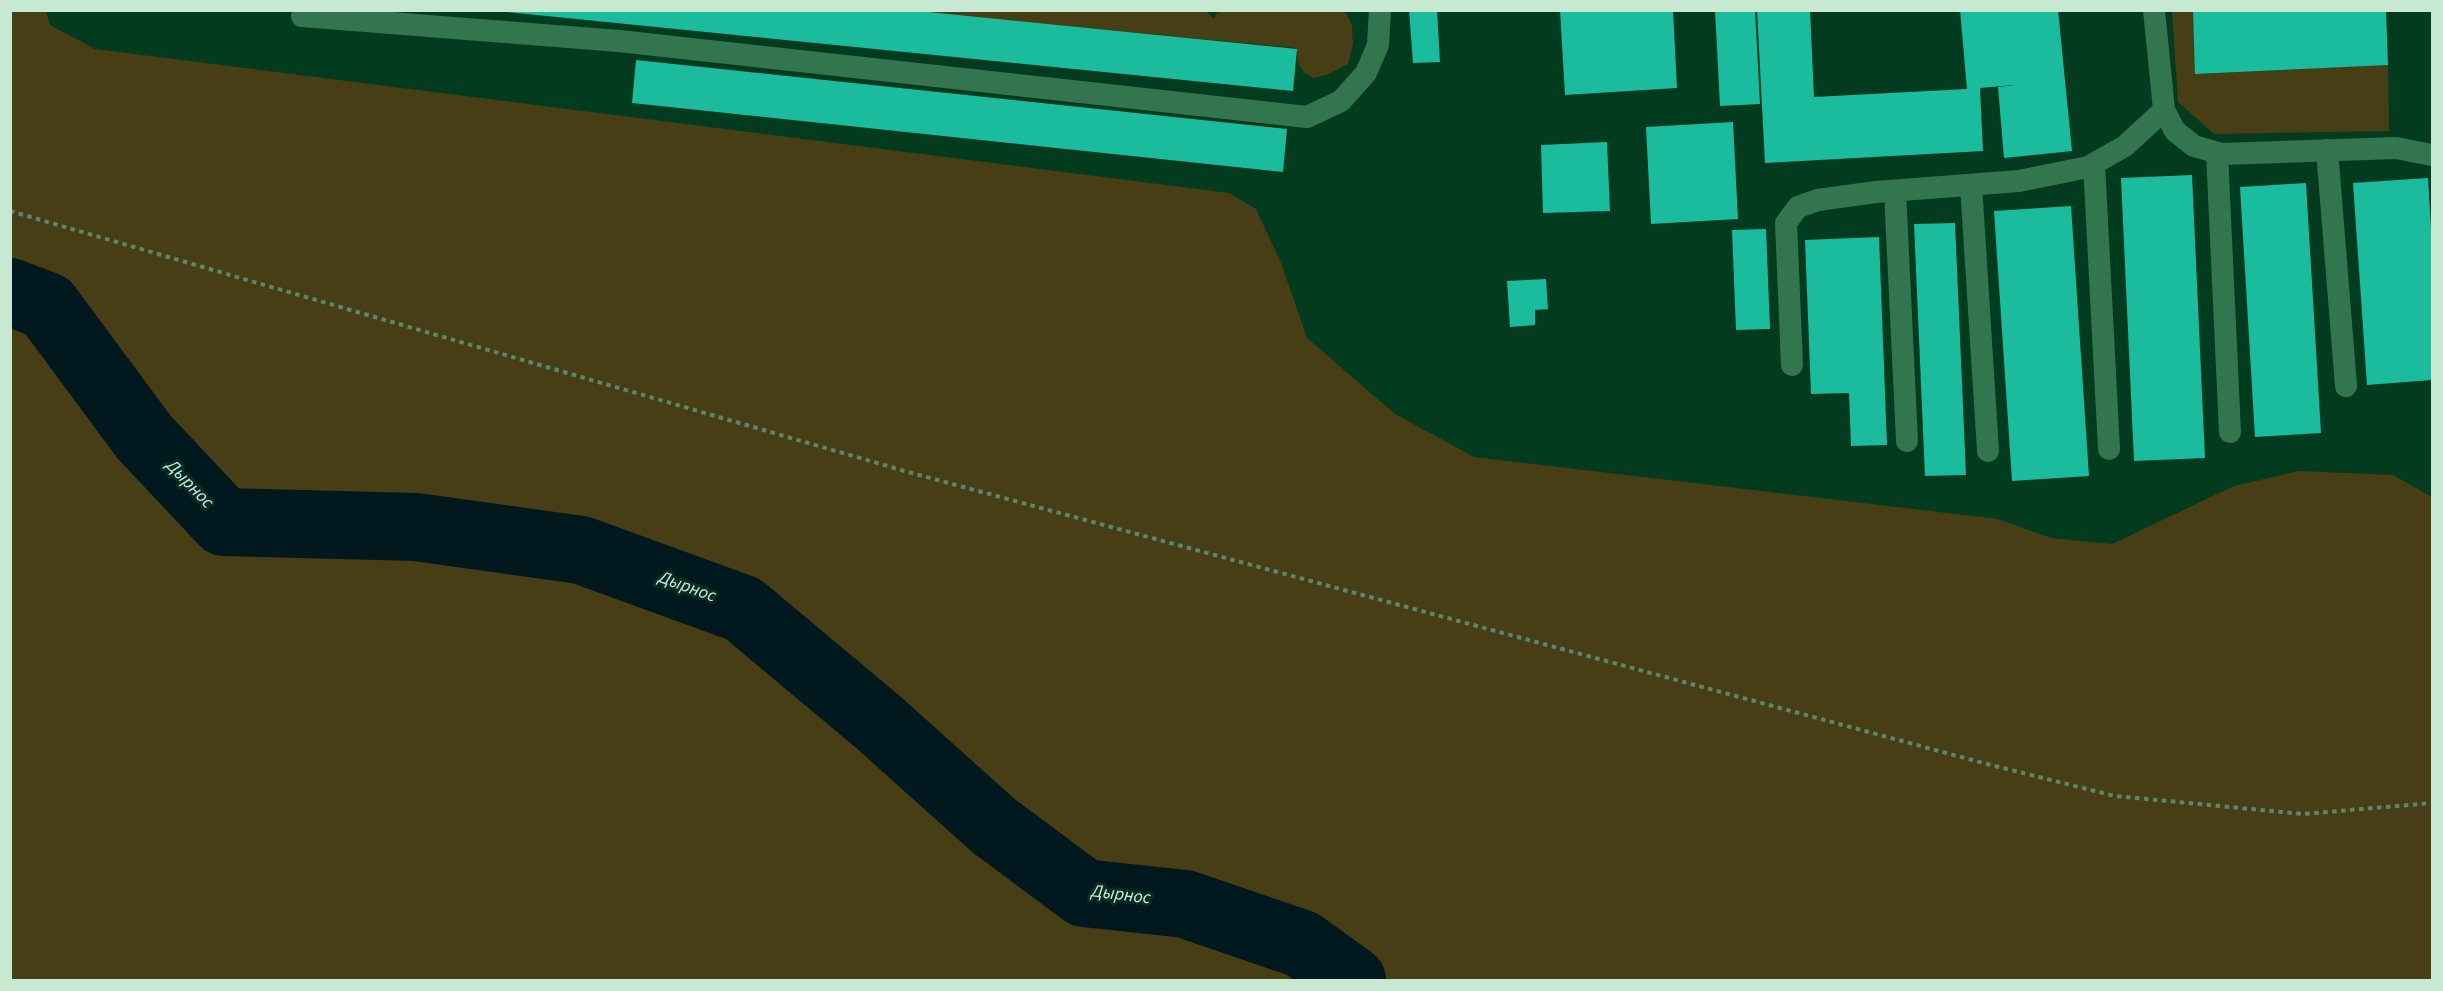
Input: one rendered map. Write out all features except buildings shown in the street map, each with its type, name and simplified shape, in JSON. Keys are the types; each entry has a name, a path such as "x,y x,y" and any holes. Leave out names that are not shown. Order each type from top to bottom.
{"lane":[{"path":"302,16 619,41 1307,117 1341,101 1366,73 1378,45 1380,10"},
{"path":"2154,10 2164,110 2175,131 2194,146 2217,153 2396,148 2433,155"},
{"path":"1792,365 1786,223 1798,207 1818,200 1895,190 2019,181 2088,167 2125,146 2164,110"},
{"path":"2327,150 2346,386"},
{"path":"2217,153 2230,432"},
{"path":"2094,164 2109,449"},
{"path":"1971,185 1988,450"},
{"path":"1895,190 1907,441"}],"path":[{"path":"10,211 908,472 1964,758 2103,793 2303,814 2433,803"}],"shaded area":[{"path":"1205,10 1214,19 1218,11 1341,11 1347,14 1352,25 1353,44 1348,64 1329,74 1314,78 1299,66 1296,48 908,11"},
{"path":"10,11 46,11 50,25 95,49 1229,193 1256,209 1281,263 1307,338 1395,414 1474,457 1998,519 2051,538 2112,544 2234,486 2299,471 2393,475 2432,497 2432,980 11,980"},
{"path":"2172,11 2193,11 2196,74 2388,65 2389,131 2214,134 2178,102"}],"waterway":[{"name":"Дырнос","path":"10,292 47,306 144,437 224,522 416,527 581,550 743,609 878,722 994,826 1084,893 1185,904 1302,944 1352,980"}]}
